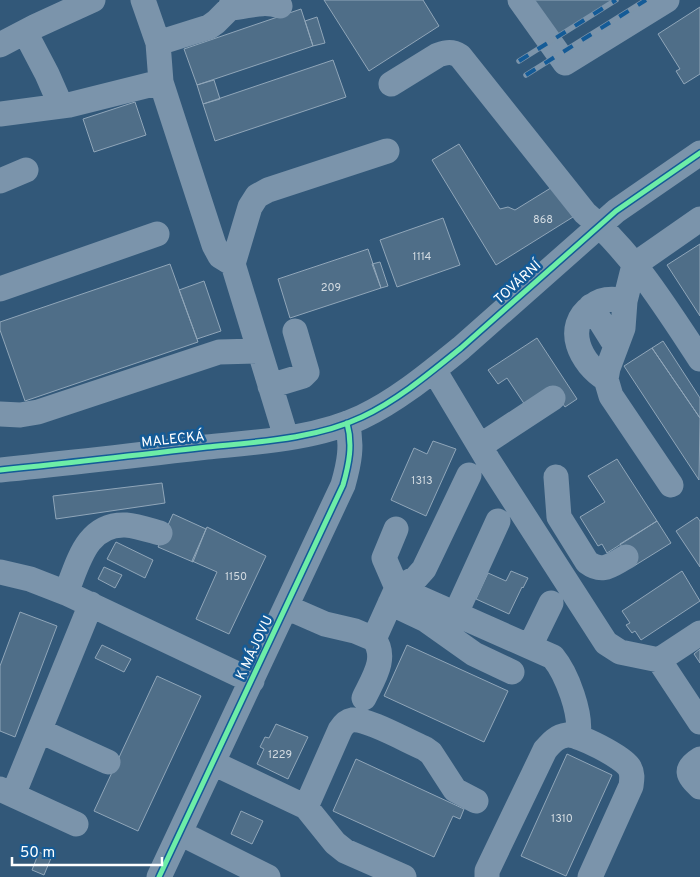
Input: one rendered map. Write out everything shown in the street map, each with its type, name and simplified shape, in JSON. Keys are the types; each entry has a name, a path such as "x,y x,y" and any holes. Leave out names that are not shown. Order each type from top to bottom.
{"street":[{"path":"0,45 93,0"},
{"path":"143,0 158,43 161,82 214,245 220,256 233,264"},
{"path":"158,43 209,27 216,22 231,4 237,7 259,0 273,2 280,6"},
{"path":"520,0 565,63 666,0"},
{"path":"25,32 61,106"},
{"path":"391,84 438,55 454,52 460,56 586,213 600,225 634,265 700,359"},
{"path":"0,114 61,106 161,82"},
{"path":"286,437 233,264 250,207 257,196 268,190 387,151"},
{"name":"TOVÁRNÍ","path":"347,423 382,406 434,370 600,225 635,197 700,153"},
{"path":"0,180 26,170"},
{"path":"606,379 625,340 625,301 634,265 700,219"},
{"path":"0,290 157,234"},
{"path":"625,301 608,299 596,302 585,310 578,321 576,339 592,368 606,379 611,396 671,485"},
{"path":"591,306 625,340"},
{"path":"270,386 305,375 307,372 295,331"},
{"path":"0,414 20,415 38,412 219,352 260,352"},
{"path":"434,370 534,532 606,643 620,652 659,660 700,722"},
{"path":"480,446 552,398"},
{"name":"MALECKÁ","path":"0,470 286,437 331,429 347,423"},
{"name":"K MÁJOVU","path":"159,877 343,485 350,453 347,423"},
{"path":"374,639 393,595 416,578 424,569 469,475"},
{"path":"556,477 559,517 587,562 598,568 608,567 626,557"},
{"path":"534,532 559,517"},
{"path":"456,613 498,520"},
{"path":"66,593 86,546 101,529 116,525 126,525 160,533"},
{"path":"396,529 384,558 393,595 474,654 512,672"},
{"path":"0,572 66,593 252,681"},
{"path":"393,595 456,613 553,657 565,676 578,713 580,727 578,736"},
{"path":"530,646 550,603"},
{"path":"76,824 7,792 40,731 91,604"},
{"path":"286,607 325,624 355,631 374,639 378,645 381,659 364,698"},
{"path":"659,660 700,633"},
{"path":"306,807 340,730 347,722 352,720 365,722 424,748 430,753 455,790 476,801"},
{"path":"40,731 108,762"},
{"path":"487,877 487,871 545,750 560,736 569,735 578,736 622,760 628,766 632,778 631,786 590,877"},
{"path":"700,759 690,766 688,771 690,777 700,787"},
{"path":"213,763 306,807 335,843 345,851 404,877"},
{"path":"180,833 268,877"}],"building":[{"path":"324,0 423,0 439,26 369,71"},
{"path":"530,0 613,0 554,37"},
{"path":"700,7 700,74 684,84 676,71 680,69 658,34"},
{"path":"301,9 313,46 197,85 184,49"},
{"path":"317,17 325,43 313,46 305,21"},
{"path":"333,60 346,97 215,141 203,104"},
{"path":"214,80 220,99 203,104 197,85"},
{"path":"135,102 146,135 94,152 83,119"},
{"path":"459,144 500,209 508,207 515,210 554,186 573,217 496,265 432,160"},
{"path":"443,218 460,265 397,287 380,240"},
{"path":"700,244 700,316 667,265"},
{"path":"368,249 381,288 290,318 278,279"},
{"path":"380,262 388,286 381,288 372,264"},
{"path":"170,264 198,342 25,401 0,330 0,322"},
{"path":"204,281 221,331 197,339 179,290"},
{"path":"537,338 577,399 565,407 552,388 525,405 507,378 498,384 488,370"},
{"path":"663,341 700,398 700,418 652,348"},
{"path":"652,348 700,418 699,480 624,366"},
{"path":"433,441 456,449 426,516 391,500 414,448 427,454"},
{"path":"617,459 657,521 607,553 602,544 598,546 580,517 605,502 588,476"},
{"path":"162,483 165,503 56,519 53,496"},
{"path":"173,514 206,529 193,562 158,547"},
{"path":"697,517 700,521 700,567 676,531"},
{"path":"657,521 671,543 634,566 620,544"},
{"path":"207,527 266,556 229,634 196,619 217,572 192,561"},
{"path":"116,542 153,560 145,578 107,559"},
{"path":"104,567 122,575 115,588 98,579"},
{"path":"511,571 528,578 509,614 476,599 488,573 506,581"},
{"path":"682,571 700,601 641,640 635,631 632,633 626,625 630,623 622,611"},
{"path":"20,612 57,626 15,737 0,731 0,666"},
{"path":"102,645 131,659 124,672 95,658"},
{"path":"407,645 508,691 484,742 384,696"},
{"path":"700,649 700,663 694,654"},
{"path":"157,676 201,696 138,831 94,811"},
{"path":"276,724 308,737 288,779 257,764 264,749 260,747 265,737 269,738"},
{"path":"567,754 612,775 566,876 521,856"},
{"path":"356,759 464,809 460,819 453,816 434,857 333,811"},
{"path":"241,811 263,821 252,844 231,834"},
{"path":"39,852 51,858 44,875 32,870"}],"railway":[{"path":"519,61 616,0"},
{"path":"526,75 646,0"}],"cycle path":[{"path":"0,470 266,441 306,435 362,417 388,403 426,376 461,348 616,211 700,153"},
{"path":"159,877 343,485 347,470 350,439 347,423"}]}
